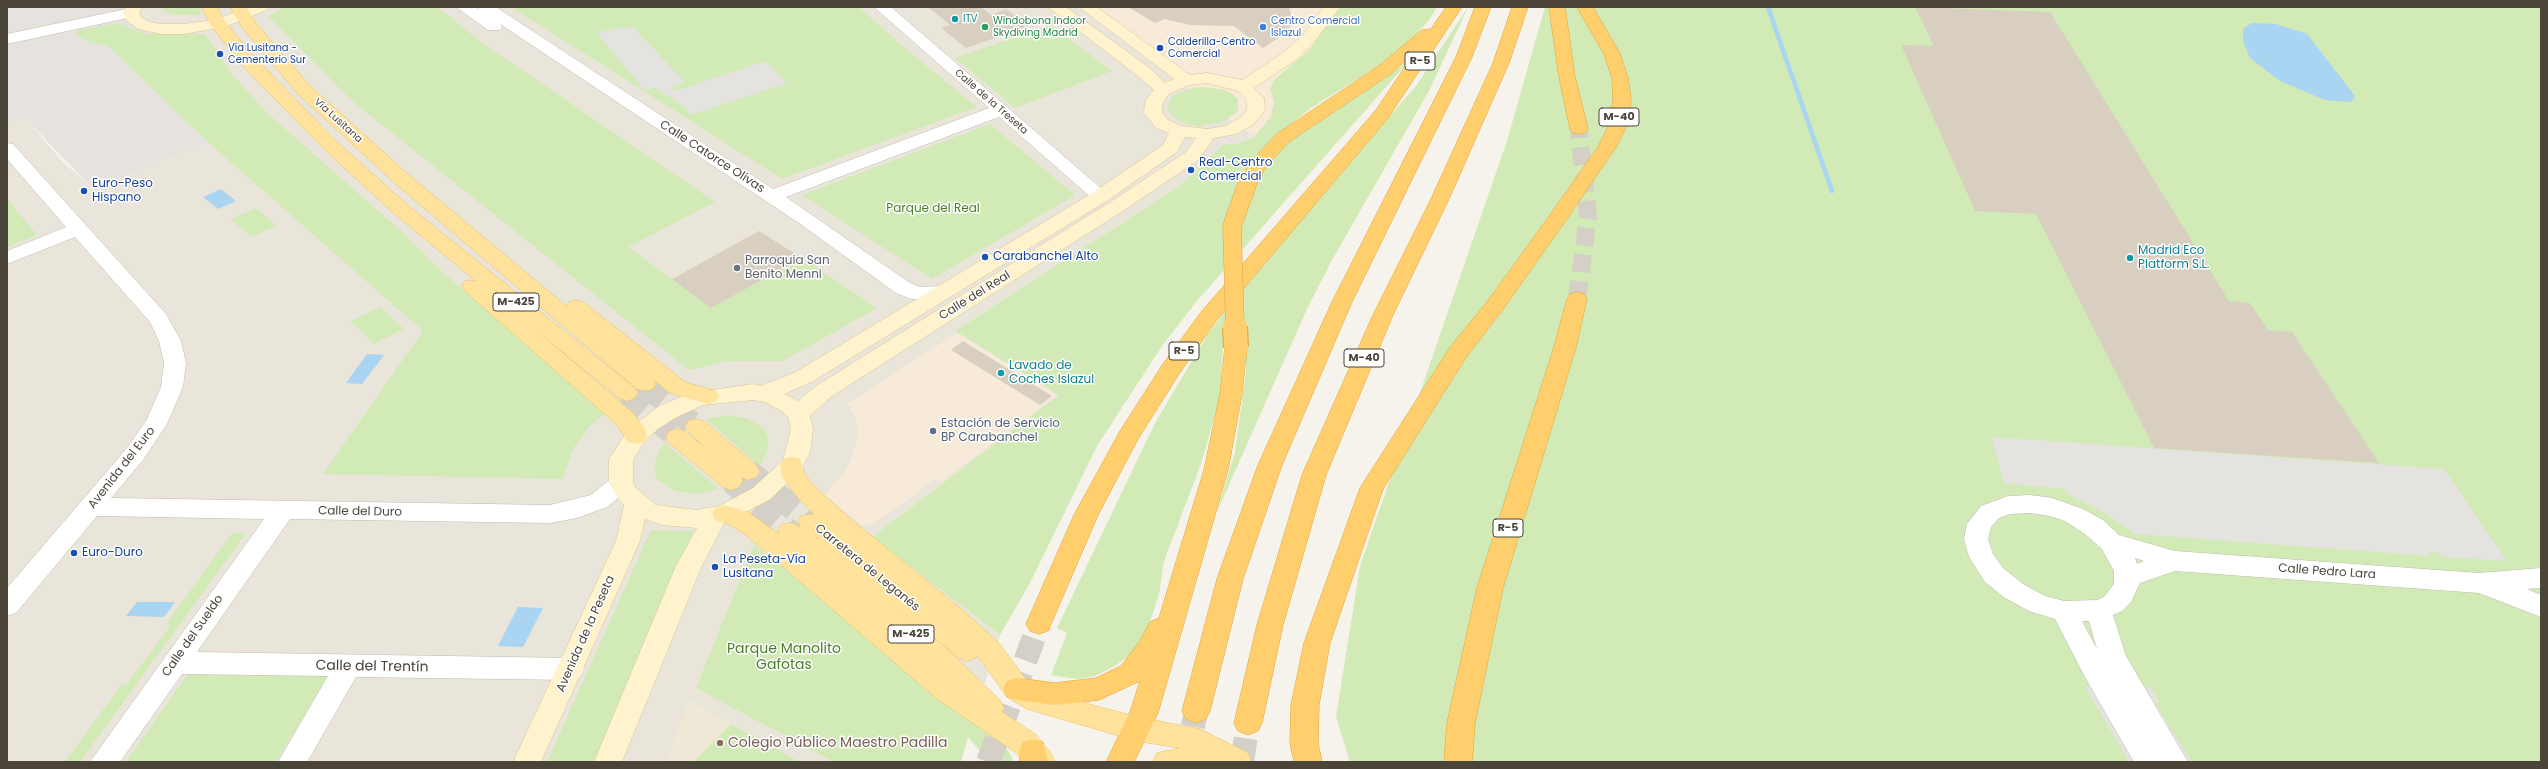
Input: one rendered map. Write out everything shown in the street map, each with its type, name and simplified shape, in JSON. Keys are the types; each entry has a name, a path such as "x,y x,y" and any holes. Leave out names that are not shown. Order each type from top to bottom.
{"highway":[{"path":"1120,762 1144,713 1181,583 1216,470 1231,394 1236,347 1232,280 1232,226 1249,179 1261,161 1284,137 1404,55 1435,26 1448,7"},
{"name":"R-5","path":"1038,624 1086,515 1128,437 1171,369 1209,316 1382,114 1454,7"},
{"path":"1196,711 1230,579 1270,465 1342,302 1464,57 1484,7"},
{"name":"M-40","path":"1248,723 1272,618 1314,475 1383,315 1440,199 1498,70 1520,7"},
{"path":"1557,7 1567,77 1579,129"},
{"name":"M-40","path":"1308,762 1304,743 1305,705 1318,643 1372,488 1459,352 1494,307 1557,219 1607,147 1618,125 1622,99 1620,78 1612,54 1585,7"},
{"name":"R-5","path":"1458,762 1461,723 1490,588 1565,347 1578,299"},
{"path":"1017,689 1055,694 1070,693 1099,689 1130,674 1150,648 1181,583"}],"main road":[{"name":"M-425","path":"209,7 218,24"},
{"name":"Vía Lusitana","path":"241,11 248,24 304,90 404,180 446,214"},
{"name":"Vía Lusitana","path":"218,24 282,98 332,147 404,212"},
{"name":"M-425","path":"404,212 636,388 446,214"},
{"path":"404,212 410,228 444,261 625,419 634,429 636,436"},
{"path":"446,214 459,218 484,232 678,388 708,396"},
{"path":"687,432 740,476"},
{"path":"792,465 794,477 807,494 843,527 950,615 990,651 1017,689"},
{"path":"720,515 739,518 756,528 946,690 1033,754"},
{"name":"Carretera de Leganés","path":"1017,689 800,527 937,656 1033,754"},
{"name":"M-425","path":"1017,689 1037,701 1059,708 1137,729 1190,738 1238,762"},
{"path":"1167,762 1200,759 1226,762"}],"street":[{"path":"7,40 132,10 134,20 144,26 161,30 183,29 218,24 241,11 261,7"},
{"name":"Calle Catorce Olivas","path":"464,7 893,295 903,304 904,315"},
{"name":"Calle Catorce Olivas","path":"485,7 772,196 903,288 918,294 942,293"},
{"name":"Calle de la Treseta","path":"882,7 1101,196"},
{"path":"1056,7 1145,73 1163,90"},
{"path":"1087,7 1186,80"},
{"path":"1244,88 1290,56 1308,38 1332,7"},
{"path":"1214,79 1228,81 1244,88 1255,98 1256,110 1247,122 1230,130 1208,134 1179,131 1162,124 1153,113 1154,101 1163,90 1186,80 1214,79"},
{"path":"772,196 1000,110"},
{"name":"Calle del Real","path":"762,394 804,377 1101,196 1171,148 1179,131"},
{"name":"Calle del Real","path":"798,414 824,390 1119,205 1192,156 1208,134"},
{"name":"Avenida del Euro","path":"7,148 159,319 170,341 175,363 172,387 156,424 135,454 7,606"},
{"path":"7,258 78,229"},
{"name":"Avenida de la Peseta","path":"527,762 628,541 628,493 621,460 636,436 650,423 667,412 708,396 740,393 762,394"},
{"path":"628,493 662,516 682,519 720,515 761,494 792,465 798,453 802,429 798,414 783,401 762,394"},
{"name":"Calle del Duro","path":"91,507 550,514 577,509 628,493"},
{"path":"2030,504 2052,508 2074,515 2094,527 2111,542 2122,558 2127,577 2122,595 2113,604 2099,610 2064,611 2038,604 2014,591 1994,575 1981,557 1976,539 1979,524 1990,512 2008,505 2030,504"},
{"name":"Calle del Sueldo","path":"104,762 282,511"},
{"path":"608,762 693,556 720,515"},
{"name":"Calle Pedro Lara","path":"2111,542 2175,562 2479,583 2541,595"},
{"name":"Calle Pedro Lara","path":"2127,577 2175,562"},
{"name":"Calle Pedro Lara","path":"2479,583 2541,578"},
{"path":"2479,583 2521,597 2541,607"},
{"path":"2099,610 2113,659 2174,762"},
{"path":"2064,611 2095,671 2149,762"},
{"name":"Calle del Trentín","path":"174,663 570,669"},
{"path":"292,762 348,666"}],"shaded area":[{"path":"15,7 125,7 127,22 156,36 110,50 208,142 92,188 25,118 7,126 7,9"},
{"path":"125,7 1078,7 1254,137 1237,144 1223,144 1182,184 955,331 1059,395 872,537 1000,635 960,762 7,762 7,126 25,118 62,161 92,188 110,50 155,36 127,22"},
{"path":"1078,7 1340,7 1309,50 1275,79 1270,89 1274,102 1271,116 1254,137"},
{"path":"632,26 685,82 671,87 675,91 766,61 787,83 690,115 686,108 654,87 645,91 597,33 620,27 623,29"},
{"name":"Estación de Servicio BP Carabanchel","path":"957,333 1057,395 941,482 936,478 893,511 872,524 862,526 824,495 842,476 852,458 858,435 855,415 847,404"},
{"path":"1991,437 2444,469 2507,561 2442,557 2440,553 2428,552 2430,556 2135,534 2103,512 2066,493 2065,489 2004,483"},
{"path":"2085,687 2091,687 2136,762 2129,762"},
{"path":"2139,687 2150,687 2160,702 2155,703 2192,762 2185,762"},
{"name":"Colegio Público Maestro Padilla","path":"689,700 800,762 666,762"}],"green space":[{"path":"162,7 197,7 202,15 174,15 165,12"},
{"path":"286,7 438,7 481,42 715,202 628,247 711,308 802,258 877,308 783,361 728,361 689,370 352,101 268,16"},
{"path":"511,7 859,7 901,45 977,107 782,179"},
{"path":"1340,7 1437,7 1430,19 1414,37 1378,66 1311,108 1277,135 1242,175 1268,162 1287,142 1409,61 1196,302 1162,346 1097,446 1030,583 1000,635 872,537 1059,395 955,331 1182,184 1223,144 1237,144 1254,137 1271,116 1274,102 1270,89 1275,79 1309,50"},
{"path":"1468,7 1429,91 1332,260 1307,309 1217,512 1235,452 1246,372 1246,344 1223,348 1220,397 1201,464 1164,561 1159,594 1149,625 1134,652 1115,666 1095,676 1077,679 1051,675 1067,633 1057,628 1155,423 1208,334 1250,278 1416,86"},
{"path":"1545,7 2541,7 2541,762 1350,762 1336,717 1360,566 1507,141"},
{"path":"118,23 145,34 205,34 232,74 265,111 402,232 440,270 562,374 604,414 589,427 574,447 562,479 323,474 423,331 208,142 107,45 92,43 78,36 75,31"},
{"path":"1051,25 1112,71 1015,108 955,58"},
{"path":"1203,87 1225,90 1232,94 1238,99 1238,111 1223,122 1199,126 1186,124 1170,114 1168,108 1169,101 1174,95 1192,88"},
{"name":"Parque del Real","path":"990,124 1075,195 932,279 802,195"},
{"path":"7,199 37,235 7,247"},
{"path":"256,208 276,226 251,237 231,219"},
{"path":"380,307 404,329 374,344 351,321"},
{"path":"727,415 747,418 765,429 768,439 767,451 760,466 706,419"},
{"path":"664,442 719,489 696,494 676,491 657,480 654,469 657,456"},
{"path":"651,530 693,531 596,762 547,762"},
{"path":"232,533 246,533 80,762 65,762 121,685 126,685 171,625 166,624"},
{"name":"Parque Manolito Gafotas","path":"754,545 973,719 1006,747 1014,762 990,762 968,737 961,762 834,762 696,688"},
{"path":"188,674 328,676 276,762 126,762"},
{"path":"731,724 800,762 693,762"}],"water":[{"path":"2252,23 2276,24 2307,34 2355,96 2351,102 2325,100 2280,81 2250,58 2243,41 2243,29"},
{"path":"221,189 236,201 218,209 203,197"},
{"path":"367,354 384,355 362,384 346,383"},
{"path":"137,602 175,602 164,617 126,616"},
{"path":"518,607 543,608 523,647 498,646"}],"building":[{"name":"Windobona Indoor Skydiving Madrid","path":"928,7 981,7 991,15 1006,9 1029,26 966,48 941,28 950,25"},
{"name":"Centro Comercial Islazul","path":"1128,7 1289,7 1293,22 1287,32 1263,48 1234,26 1190,25 1165,19 1155,23"},
{"name":"Madrid Eco Platform S.L.","path":"1915,7 2050,12 2229,301 2250,303 2268,330 2292,332 2379,463 2154,448 2036,214 1975,211 1901,45 1934,46"},
{"name":"Parroquia San Benito Menni","path":"759,231 802,258 711,308 672,279"},
{"name":"Lavado de Coches Islazul","path":"963,341 1052,396 1040,405 951,350"}],"waterway":[{"path":"1768,7 1832,191"}],"tunnel":[{"path":"1577,299 1588,217 1579,129"},
{"path":"645,384 696,427"},
{"path":"627,393 677,437"},
{"path":"748,471 810,522"},
{"path":"731,481 790,532"},
{"path":"988,762 1039,624"},
{"path":"1186,762 1196,711"},
{"path":"1242,762 1248,723"}],"place":[{"name":"ITV","path":"955,19"},
{"name":"Windobona Indoor Skydiving Madrid","path":"985,27"},
{"name":"Centro Comercial Islazul","path":"1263,27"},
{"name":"Calderilla-Centro Comercial","path":"1160,48"},
{"name":"Vía Lusitana - Cementerio Sur","path":"220,54"},
{"name":"Real-Centro Comercial","path":"1191,170"},
{"name":"Euro-Peso Hispano","path":"84,191"},
{"name":"Carabanchel Alto","path":"985,257"},
{"name":"Madrid Eco Platform S.L.","path":"2130,258"},
{"name":"Parroquia San Benito Menni","path":"737,268"},
{"name":"Lavado de Coches Islazul","path":"1001,373"},
{"name":"Estación de Servicio BP Carabanchel","path":"933,431"},
{"name":"Euro-Duro","path":"74,553"},
{"name":"La Peseta-Vía Lusitana","path":"715,567"},
{"name":"Colegio Público Maestro Padilla","path":"720,743"}]}
